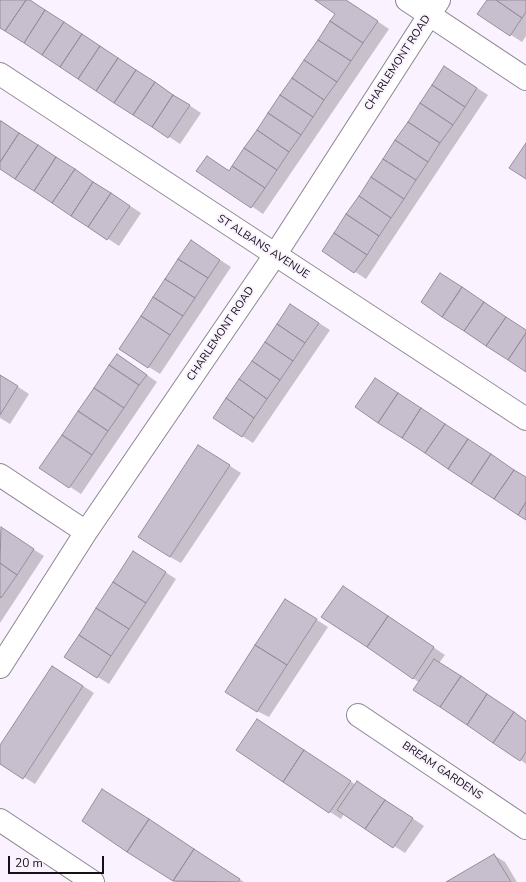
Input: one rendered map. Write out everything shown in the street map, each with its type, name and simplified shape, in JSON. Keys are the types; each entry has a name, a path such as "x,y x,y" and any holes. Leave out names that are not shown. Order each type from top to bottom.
{"street":[{"path":"407,0 434,7 526,79"},
{"name":"CHARLEMONT ROAD","path":"0,667 86,532 275,255 434,7"},
{"name":"ST ALBANS AVENUE","path":"0,74 526,419"},
{"path":"0,475 86,532"},
{"name":"BREAM GARDENS","path":"358,715 526,828"},
{"path":"0,820 93,882"}],"building":[{"path":"0,0 26,0 5,31 0,28"},
{"path":"26,0 30,0 45,10 24,43 5,31"},
{"path":"315,0 346,0 378,21 363,43 330,21 335,14"},
{"path":"487,0 496,0 522,18 510,36 477,14"},
{"path":"496,0 526,0 526,12 522,18"},
{"path":"45,10 64,22 42,55 24,43"},
{"path":"330,21 363,43 351,61 318,40"},
{"path":"64,22 82,34 60,67 42,55"},
{"path":"82,34 100,46 78,79 60,67"},
{"path":"318,40 351,61 337,82 304,60"},
{"path":"100,46 118,58 96,91 78,79"},
{"path":"118,58 136,70 114,103 96,91"},
{"path":"304,60 337,82 324,100 292,78"},
{"path":"444,66 477,88 465,107 432,85"},
{"path":"136,70 155,82 133,115 114,103"},
{"path":"292,78 324,100 313,117 280,95"},
{"path":"155,82 173,95 152,127 133,115"},
{"path":"432,85 465,107 453,125 420,103"},
{"path":"173,95 190,105 168,138 152,127"},
{"path":"280,95 313,117 301,135 268,113"},
{"path":"420,103 453,125 440,143 408,122"},
{"path":"268,113 301,135 289,152 257,130"},
{"path":"1,121 19,133 0,162 0,122"},
{"path":"408,122 440,143 428,162 395,140"},
{"path":"257,130 289,152 277,170 244,148"},
{"path":"19,133 38,145 15,179 0,169 0,162"},
{"path":"395,140 428,162 416,180 383,159"},
{"path":"526,143 526,179 509,168"},
{"path":"38,145 56,157 34,191 15,179"},
{"path":"244,148 277,170 265,188 232,166"},
{"path":"207,156 229,171 232,166 265,188 251,208 196,171"},
{"path":"56,157 75,169 52,203 34,191"},
{"path":"383,159 416,180 404,199 371,177"},
{"path":"75,169 93,182 71,216 52,203"},
{"path":"371,177 404,199 391,218 359,196"},
{"path":"93,182 111,193 88,227 71,216"},
{"path":"111,193 130,206 107,240 88,227"},
{"path":"359,196 391,218 379,236 346,214"},
{"path":"346,214 379,236 367,255 334,233"},
{"path":"334,233 367,255 354,273 322,251"},
{"path":"191,240 220,260 208,278 178,259"},
{"path":"178,259 208,278 195,298 165,279"},
{"path":"440,273 462,287 442,317 421,302"},
{"path":"165,279 195,298 183,316 153,297"},
{"path":"462,287 484,302 464,331 442,317"},
{"path":"153,297 183,316 170,335 141,316"},
{"path":"484,302 506,317 486,346 464,331"},
{"path":"290,304 319,323 305,343 277,324"},
{"path":"141,316 170,335 148,368 119,349"},
{"path":"506,317 526,330 526,333 508,360 486,346"},
{"path":"277,324 305,343 293,361 265,342"},
{"path":"526,333 526,372 508,360"},
{"path":"265,342 293,361 280,380 252,361"},
{"path":"117,354 147,375 139,385 109,365"},
{"path":"252,361 280,380 267,399 239,379"},
{"path":"109,365 139,385 124,408 94,388"},
{"path":"0,375 18,386 0,415"},
{"path":"375,378 398,393 378,423 355,407"},
{"path":"239,379 267,399 254,418 226,398"},
{"path":"94,388 124,408 108,431 78,411"},
{"path":"398,393 421,408 402,438 378,423"},
{"path":"226,398 254,418 242,437 213,418"},
{"path":"421,408 445,424 425,453 402,438"},
{"path":"78,411 108,431 92,455 62,435"},
{"path":"445,424 468,439 448,469 425,453"},
{"path":"62,435 92,455 69,488 39,468"},
{"path":"468,439 491,454 471,484 448,469"},
{"path":"198,445 230,465 170,557 138,537"},
{"path":"491,454 514,470 494,499 471,484"},
{"path":"514,470 526,477 526,502 518,515 494,499"},
{"path":"526,502 526,520 518,515"},
{"path":"1,527 34,549 17,575 0,563"},
{"path":"133,551 166,572 146,603 113,582"},
{"path":"0,563 17,575 1,598 0,597"},
{"path":"113,582 146,603 129,629 96,608"},
{"path":"343,586 388,616 367,647 321,617"},
{"path":"285,599 317,619 287,665 255,645"},
{"path":"96,608 129,629 111,656 79,635"},
{"path":"388,616 434,647 413,679 367,647"},
{"path":"79,635 111,656 97,678 64,657"},
{"path":"255,645 287,665 257,712 225,692"},
{"path":"434,659 461,676 440,707 413,690"},
{"path":"52,666 83,686 23,779 0,764 0,745"},
{"path":"461,676 487,694 467,725 440,707"},
{"path":"487,694 514,712 493,743 467,725"},
{"path":"514,712 526,721 526,752 520,761 493,743"},
{"path":"257,719 304,750 283,782 236,750"},
{"path":"304,750 351,781 329,813 283,782"},
{"path":"357,781 385,800 365,829 337,810"},
{"path":"102,789 149,819 127,852 82,821"},
{"path":"385,800 413,818 393,848 365,829"},
{"path":"149,819 194,849 173,881 127,852"},
{"path":"194,849 240,879 238,882 173,881"},
{"path":"494,854 511,882 446,882"}]}
